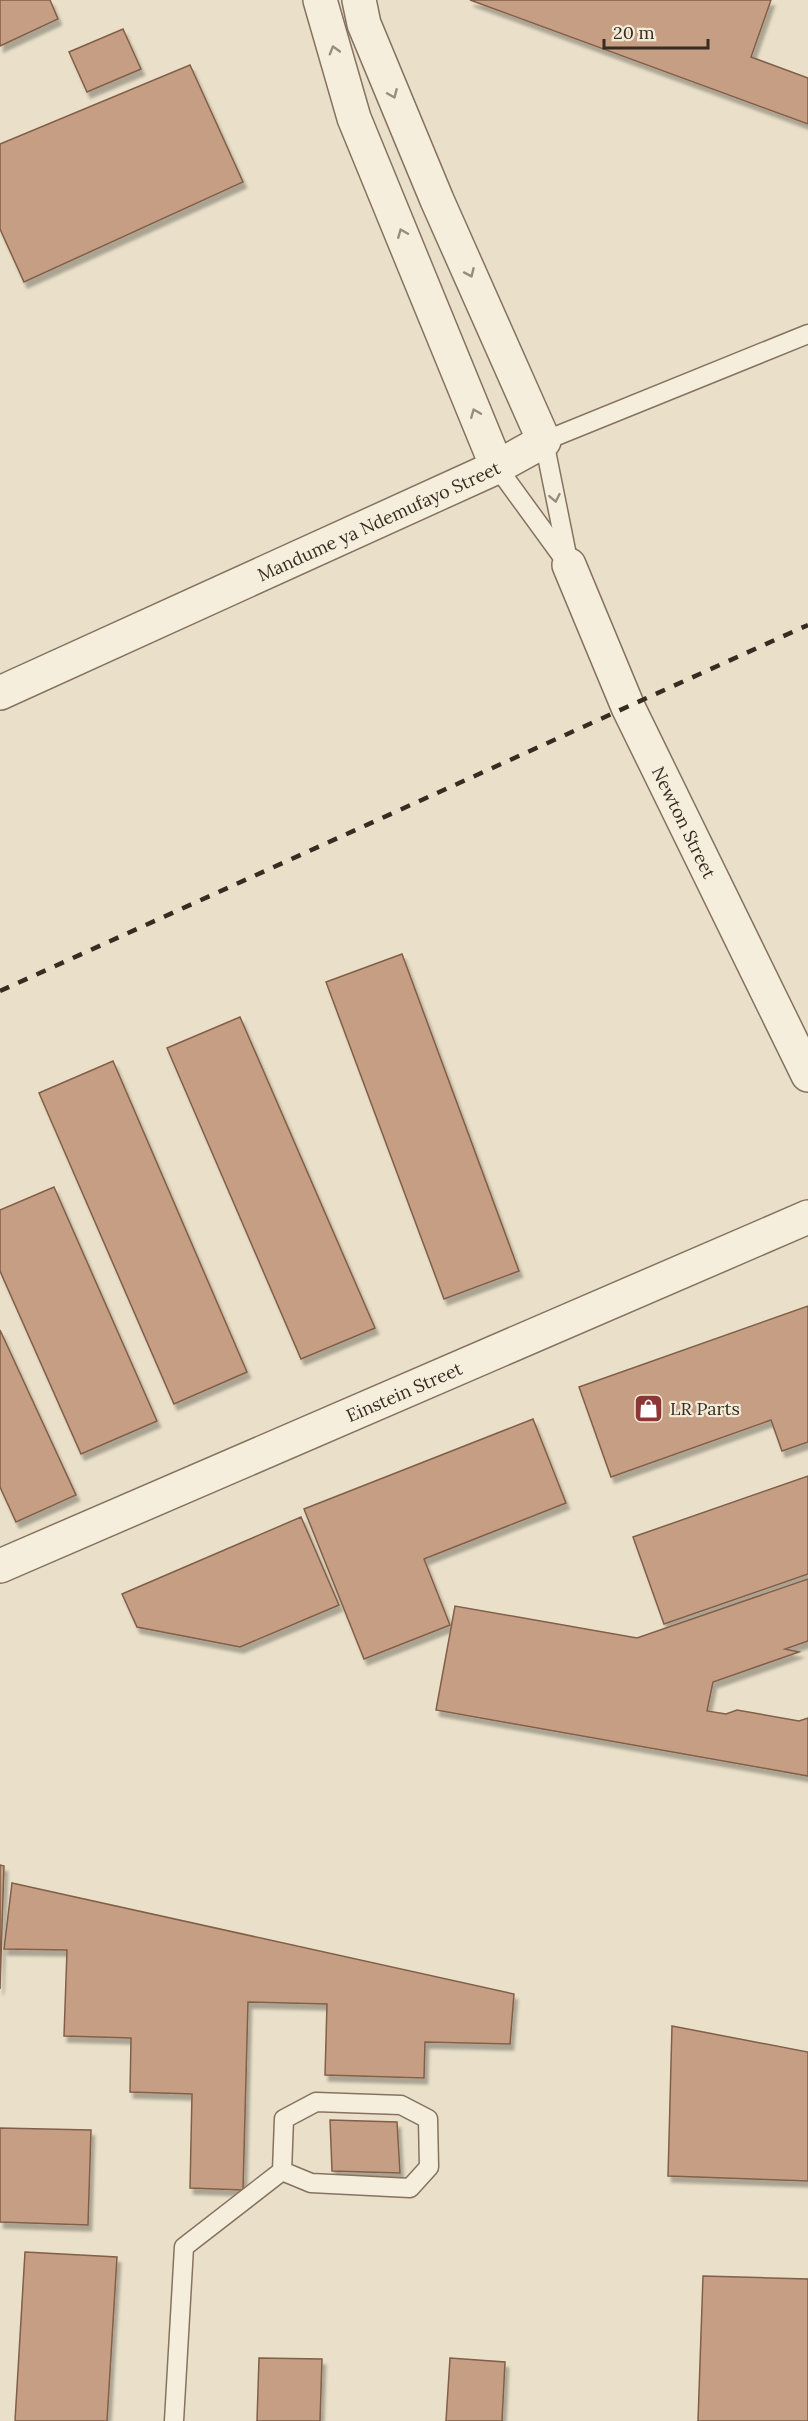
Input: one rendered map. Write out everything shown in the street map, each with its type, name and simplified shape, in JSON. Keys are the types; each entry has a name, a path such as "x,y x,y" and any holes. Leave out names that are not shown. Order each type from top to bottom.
{"street":[{"name":"Mandume ya Ndemufayo Street","path":"0,693 497,467 354,118 320,0"},
{"path":"360,0 363,24 437,200 544,441 497,467"},
{"name":"Newton Street","path":"568,566 628,707 808,1075"},
{"name":"Einstein Street","path":"1,1563 808,1216"}],"lane":[{"path":"544,441 808,334"},
{"name":"Newton Street","path":"544,441 568,566"},
{"name":"Newton Street","path":"497,467 568,566"},
{"path":"316,2102 401,2105 428,2119 429,2167 410,2188 311,2183 282,2171 284,2119 316,2102"},
{"path":"174,2421 184,2247 282,2171"}],"building":[{"path":"0,0 50,0 58,19 0,46"},
{"path":"470,0 771,0 751,57 808,78 808,124"},
{"path":"123,29 141,69 87,92 69,52"},
{"path":"190,65 243,182 24,282 0,229 0,144"},
{"path":"402,954 519,1271 444,1299 326,982"},
{"path":"240,1017 375,1328 301,1359 167,1048"},
{"path":"113,1061 247,1372 174,1404 39,1093"},
{"path":"54,1187 157,1421 81,1454 0,1271 0,1210"},
{"path":"808,1306 808,1442 782,1451 771,1420 611,1477 579,1387"},
{"path":"0,1330 76,1495 16,1522 0,1487"},
{"path":"533,1419 566,1503 424,1559 450,1625 364,1659 304,1509"},
{"path":"808,1476 808,1574 664,1624 633,1537"},
{"path":"301,1517 339,1605 240,1647 137,1627 122,1594"},
{"path":"808,1579 808,1641 785,1649 799,1652 713,1682 707,1711 726,1714 737,1710 799,1721 808,1718 808,1776 436,1710 455,1606 637,1638"},
{"path":"0,1865 4,1866 0,1989"},
{"path":"12,1883 514,1994 510,2044 425,2042 424,2078 325,2075 327,2004 248,2002 243,2190 190,2188 192,2094 130,2092 131,2038 64,2036 67,1950 4,1949"},
{"path":"672,2026 808,2052 808,2181 668,2176"},
{"path":"330,2120 397,2122 400,2173 332,2171"},
{"path":"0,2128 91,2130 88,2225 0,2222"},
{"path":"25,2252 117,2257 107,2421 15,2421"},
{"path":"703,2276 808,2279 808,2421 698,2421"},
{"path":"259,2358 322,2359 320,2421 257,2421"},
{"path":"450,2358 505,2362 502,2421 446,2421"}],"railway":[{"path":"0,991 808,625"}],"place":[{"name":"LR Parts","path":"649,1408"}]}
